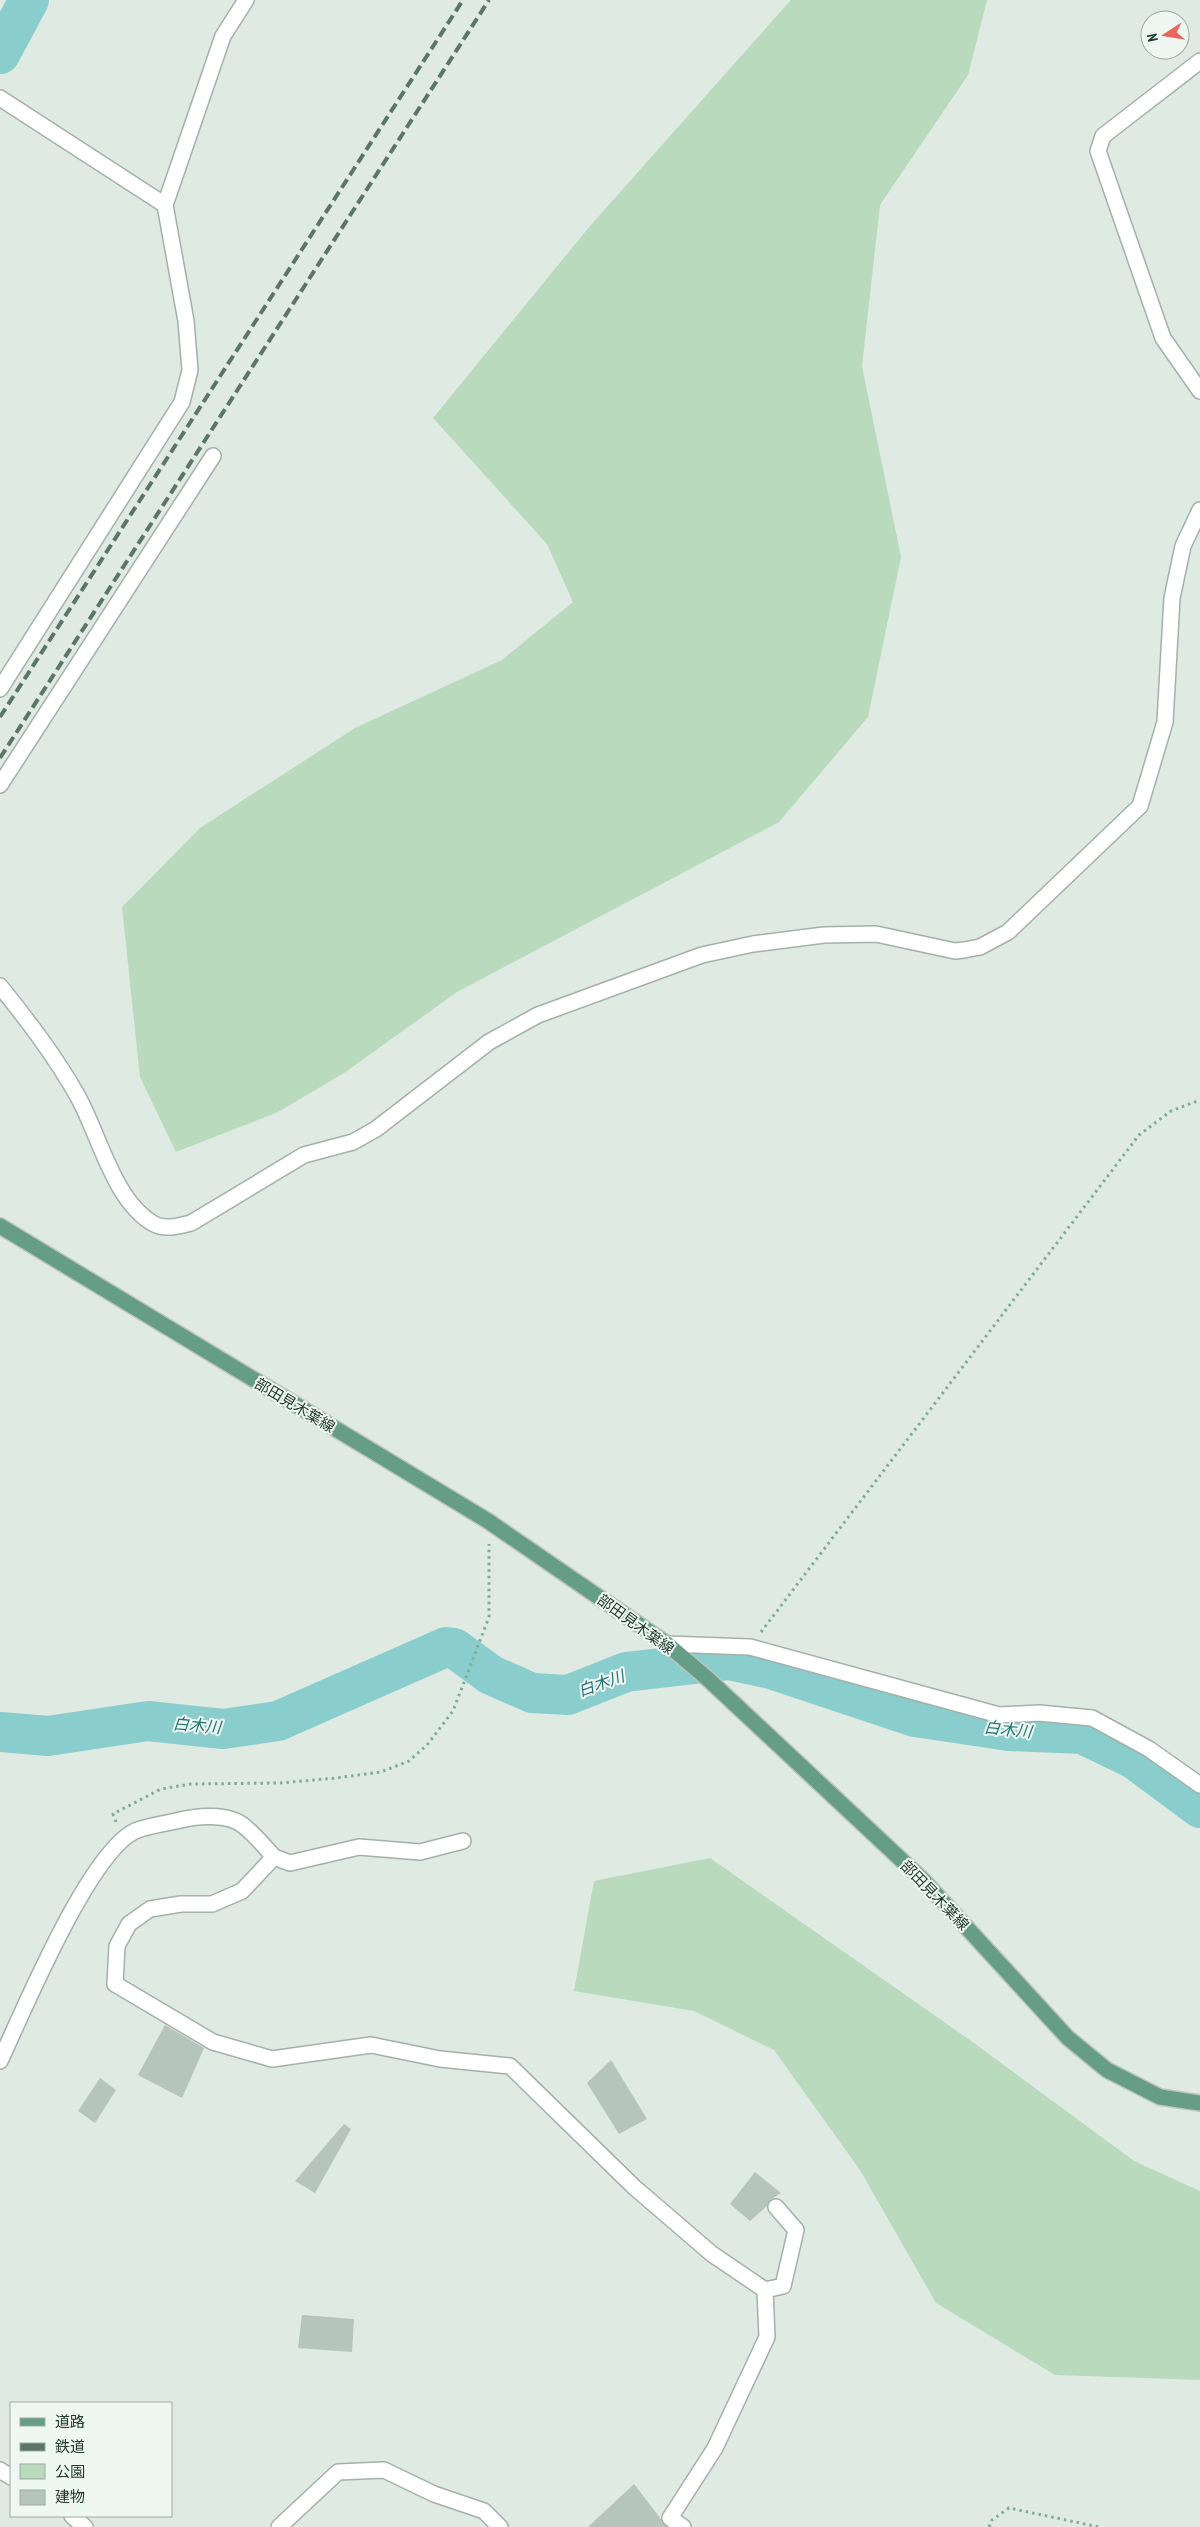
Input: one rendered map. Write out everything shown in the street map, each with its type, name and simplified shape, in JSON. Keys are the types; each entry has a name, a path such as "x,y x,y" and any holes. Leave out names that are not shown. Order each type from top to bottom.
{"main road":[{"name":"部田見木葉線","path":"0,1226 488,1521 667,1644 709,1680 924,1881 1068,2038 1107,2070 1160,2096 1200,2103"}],"street":[{"path":"0,689 182,402 190,370 187,331 165,204 222,36 246,0"},
{"path":"1200,61 1102,136 1098,151 1162,338 1200,391"},
{"path":"0,98 165,204"},
{"path":"0,785 213,456"},
{"path":"0,986 41,1037 78,1096 106,1160 134,1205 154,1224 171,1227 191,1224 304,1156 352,1142 376,1129 489,1042 538,1015 702,955 753,944 824,935 876,934 955,950 980,947 1008,932 1140,806 1166,722 1172,598 1183,546 1200,510"},
{"path":"667,1644 750,1647 999,1715 1039,1713 1092,1718 1149,1749 1200,1785"},
{"path":"0,2061 27,2005 30,1992 65,1925 106,1857 134,1832 185,1818 221,1817 244,1825 274,1857 290,1863 359,1847 420,1852 463,1841"},
{"path":"274,1857 242,1891 212,1904 180,1904 150,1909 129,1924 117,1946 115,1984 213,2042 272,2059 371,2045 440,2059 510,2066 634,2187 712,2254 766,2290 783,2286 796,2230 776,2207"},
{"path":"682,2527 670,2518 715,2448 767,2337 766,2290"},
{"path":"279,2527 338,2472 384,2470 434,2494 484,2511 500,2527"},
{"path":"73,2517 85,2527"}],"path":[{"path":"750,1647 1139,1135 1172,1111 1200,1100"},
{"path":"122,1842 114,1814 161,1789 191,1784 280,1783 336,1778 382,1772 409,1761 427,1745 453,1711 489,1618 488,1521"},
{"path":"990,2527 992,2520 1009,2508 1099,2527"}],"green space":[{"path":"791,0 987,0 968,75 880,205 862,366 901,557 868,717 779,822 457,992 344,1073 278,1112 176,1152 140,1077 122,907 200,828 355,728 502,660 573,602 547,544 433,418 590,226"},
{"path":"710,1858 974,2043 1134,2161 1200,2191 1200,2380 1055,2375 936,2303 860,2170 774,2050 694,2011 574,1991 594,1881"}],"building":[{"path":"165,2025 204,2048 182,2098 138,2075"},
{"path":"611,2060 647,2119 619,2134 587,2083"},
{"path":"100,2078 116,2090 95,2123 78,2111"},
{"path":"344,2124 351,2129 315,2193 295,2181"},
{"path":"755,2172 781,2193 770,2200 767,2206 750,2221 730,2204"},
{"path":"302,2315 354,2319 352,2352 298,2348"},
{"path":"634,2484 667,2527 588,2527"}],"waterway":[{"path":"0,54 29,0"},
{"name":"白木川","path":"0,1732 48,1736 148,1721 223,1729 278,1721 446,1647 454,1648 491,1675 532,1693 568,1695 626,1672 729,1660 771,1669 915,1717 1009,1731 1082,1734 1134,1759 1200,1808"}],"railway":[{"path":"0,717 463,0"},
{"path":"0,758 489,0"}]}
